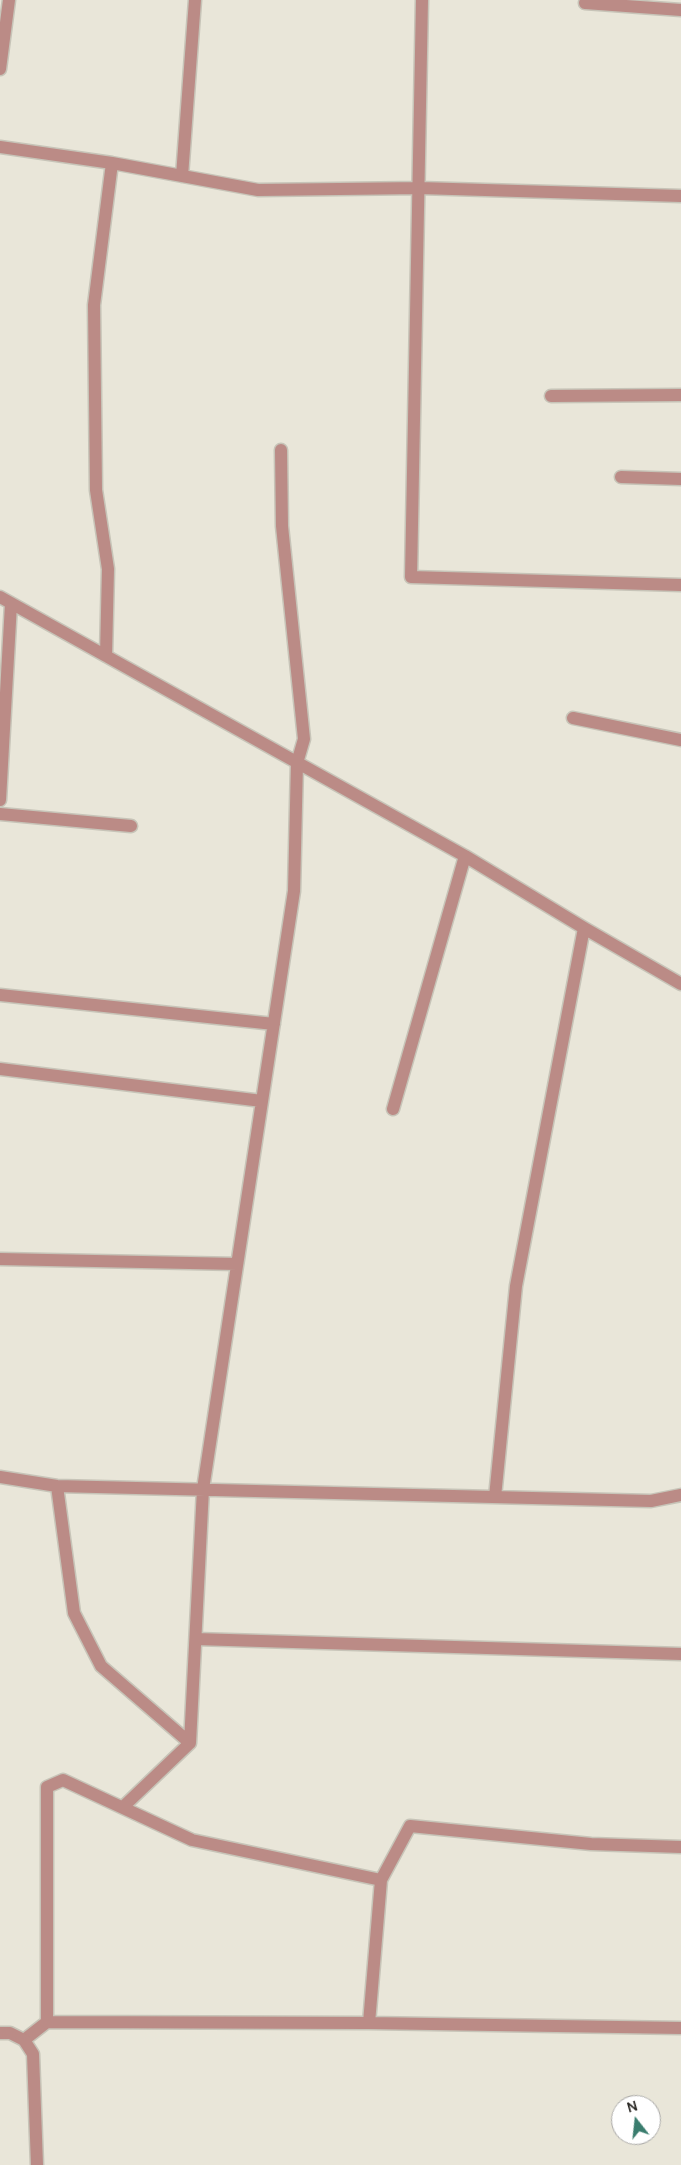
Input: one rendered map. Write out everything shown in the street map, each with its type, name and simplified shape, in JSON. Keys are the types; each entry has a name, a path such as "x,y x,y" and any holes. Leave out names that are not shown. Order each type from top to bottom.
{"street":[{"path":"0,69 9,0"},
{"path":"182,176 195,0"},
{"path":"422,0 420,188 411,577 681,585"},
{"path":"585,3 681,10"},
{"path":"0,147 112,163 258,190 420,188 681,196"},
{"path":"106,656 108,569 96,490 94,305 112,163"},
{"path":"551,396 681,394"},
{"path":"123,1807 190,1743 203,1489 294,891 297,763 304,739 282,526 282,450"},
{"path":"621,477 681,479"},
{"path":"0,800 6,601 465,856 681,984"},
{"path":"573,718 681,740"},
{"path":"0,814 131,826"},
{"path":"392,1109 465,856"},
{"path":"495,1497 516,1286 584,928"},
{"path":"0,995 274,1024"},
{"path":"0,1069 262,1101"},
{"path":"0,1259 237,1264"},
{"path":"0,1477 57,1486 651,1501 681,1495"},
{"path":"57,1486 74,1614 101,1666 190,1743"},
{"path":"196,1639 681,1654"},
{"path":"47,2022 47,1788 62,1780 192,1840 381,1880"},
{"path":"369,2023 381,1880 410,1826 591,1844 681,1847"},
{"path":"24,2040 47,2022 369,2023 681,2028"},
{"path":"0,2033 10,2033 24,2040 33,2054 37,2165"}]}
